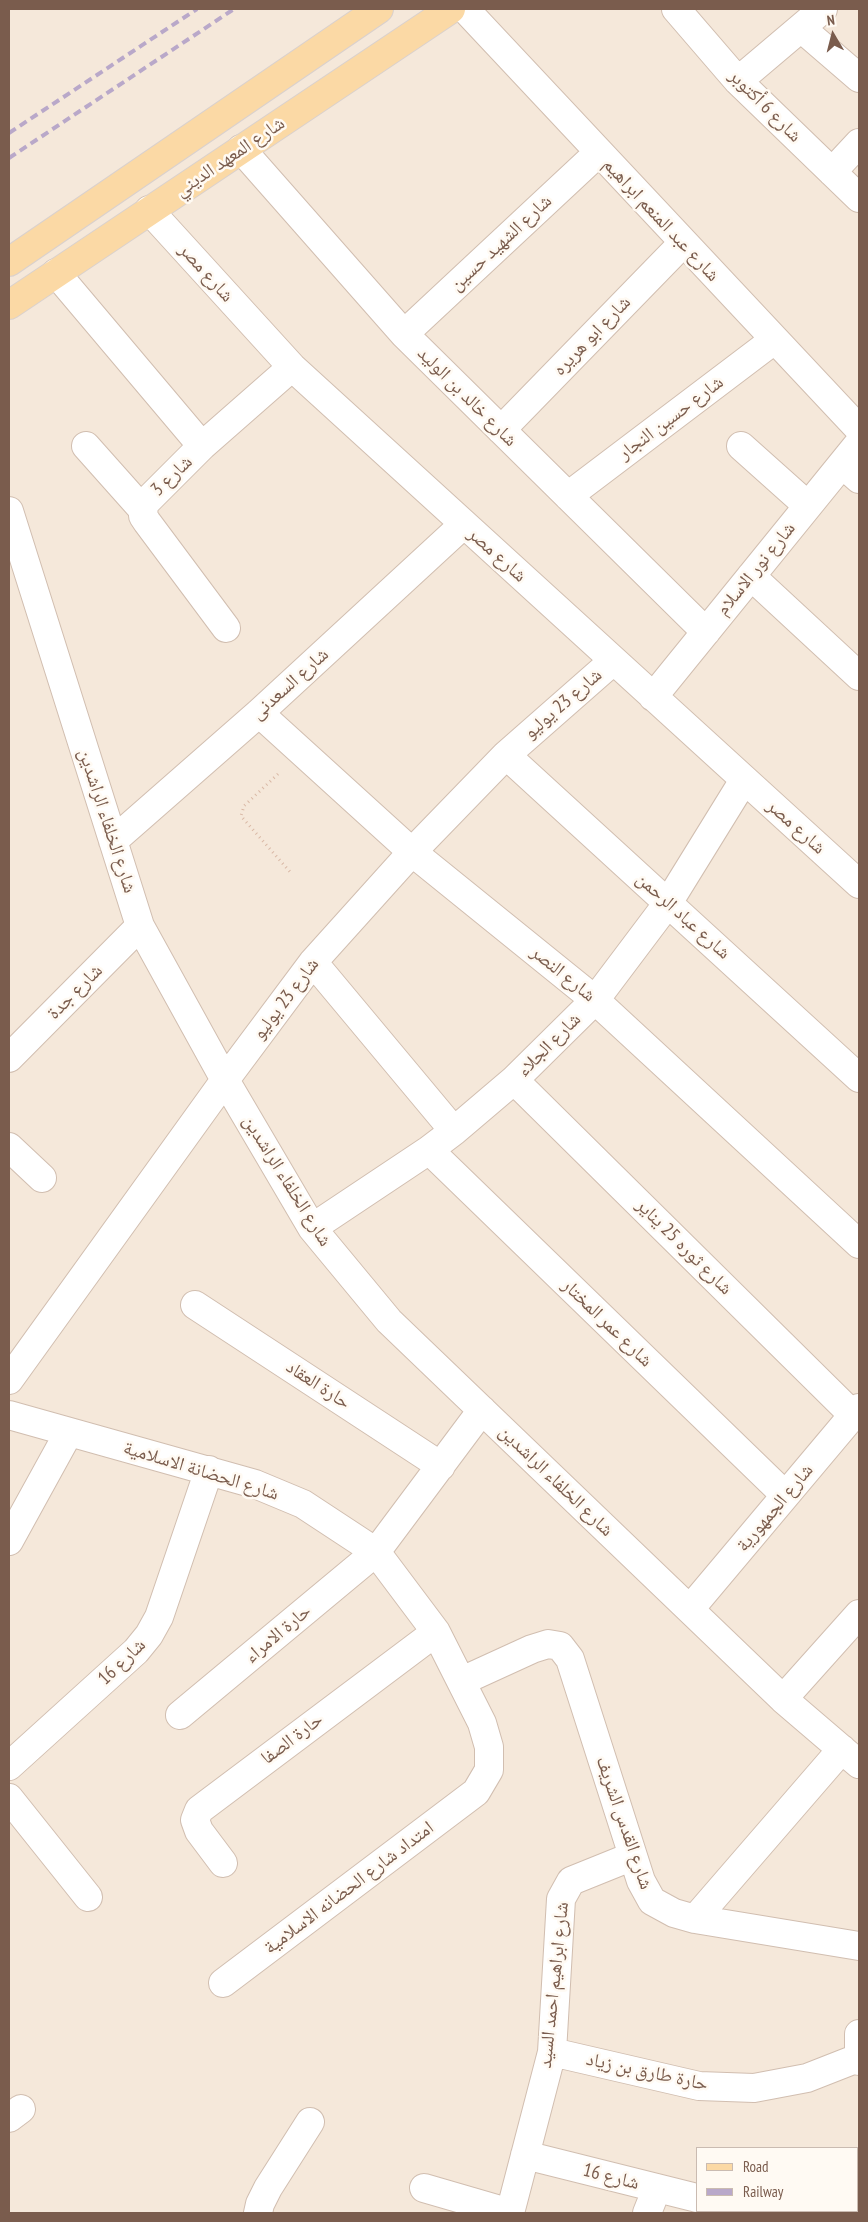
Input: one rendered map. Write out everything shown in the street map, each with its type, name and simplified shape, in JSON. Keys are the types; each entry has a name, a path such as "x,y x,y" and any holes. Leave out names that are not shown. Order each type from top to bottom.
{"main road":[{"name":"شارع المعهد الديني","path":"9,262 379,9"},
{"name":"شارع المعهد الديني","path":"9,305 451,9"}],"street":[{"name":"شارع عبد المنعم ابراهيم","path":"465,9 598,153 859,429"},
{"name":"شارع 6 أكتوبر","path":"676,9 738,81 859,198"},
{"path":"738,81 823,9"},
{"path":"801,28 859,78"},
{"path":"832,172 859,143"},
{"name":"شارع خالد بن الوليد","path":"241,149 404,334 706,632"},
{"name":"شارع الشهيد حسين","path":"404,334 598,153"},
{"name":"شارع مصر","path":"149,210 292,368 859,884"},
{"name":"شارع ابو هريره","path":"501,430 683,243"},
{"path":"56,273 202,446"},
{"name":"شارع حسين النجار","path":"568,496 774,340"},
{"name":"شارع 3","path":"226,628 147,522 143,516 143,510 148,499 202,446 292,368"},
{"name":"شارع نور الاسلام","path":"653,697 807,505 851,472 859,443"},
{"path":"86,446 143,510"},
{"path":"741,446 807,505"},
{"name":"شارع الخلفاء الراشدين","path":"9,511 140,926 225,1080 312,1228 389,1321 783,1699 850,1757"},
{"name":"شارع السعدنى","path":"113,841 259,713 464,524"},
{"path":"751,576 859,676"},
{"name":"شارع 23 يوليو","path":"9,1380 312,962 412,852 506,755 613,661"},
{"name":"شارع النصر","path":"259,713 412,852 595,1000 859,1244"},
{"name":"شارع عباد الرحمن","path":"506,755 859,1078"},
{"name":"شارع الجلاء","path":"312,1228 429,1150 454,1131 514,1080 595,1000 668,903 744,780"},
{"name":"شارع جدة","path":"9,1058 140,926"},
{"path":"312,962 454,1131"},
{"name":"شارع ثوره 25 يناير","path":"514,1080 856,1411"},
{"path":"9,1147 42,1178"},
{"name":"شارع عمر المختار","path":"429,1150 786,1495"},
{"name":"حارة العقاد","path":"195,1305 441,1466"},
{"name":"حارة الامراء","path":"180,1715 376,1552 482,1410"},
{"name":"شارع الجمهورية","path":"690,1608 856,1411"},
{"name":"شارع الحضانة الاسلامية","path":"9,1415 254,1484 303,1504 376,1552 436,1632 482,1723 489,1747 489,1770 476,1792"},
{"path":"9,1541 69,1432"},
{"name":"شارع 16","path":"9,1766 136,1651 150,1635 159,1617 209,1470"},
{"path":"783,1699 859,1614"},
{"name":"حارة الصفا","path":"223,1863 199,1831 195,1820 199,1810 436,1632"},
{"name":"شارع القدس الشريف","path":"462,1681 532,1649 548,1644 560,1646 570,1659 641,1881 652,1901 674,1914 695,1919 859,1946"},
{"path":"695,1919 850,1757"},
{"name":"امتداد شارع الحضانه الاسلامية","path":"223,1983 476,1792"},
{"path":"9,1798 88,1896"},
{"name":"شارع ابراهيم احمد السيد","path":"510,2213 552,2052 561,1899 564,1890 571,1881 581,1875 633,1856"},
{"name":"حارة طارق بن زياد","path":"552,2052 699,2086 754,2088 807,2078 859,2051"},
{"path":"258,2213 268,2188 310,2122"},
{"name":"شارع 16","path":"525,2155 696,2198"},
{"path":"424,2188 510,2213"},
{"path":"647,2213 656,2188"}],"path":[{"path":"291,873 244,820 241,816 241,810 301,753"}],"shaded area":[{"path":"9,9 859,9 859,2213 9,2213"}],"railway":[{"path":"9,133 197,9"},
{"path":"9,158 234,9"}]}
